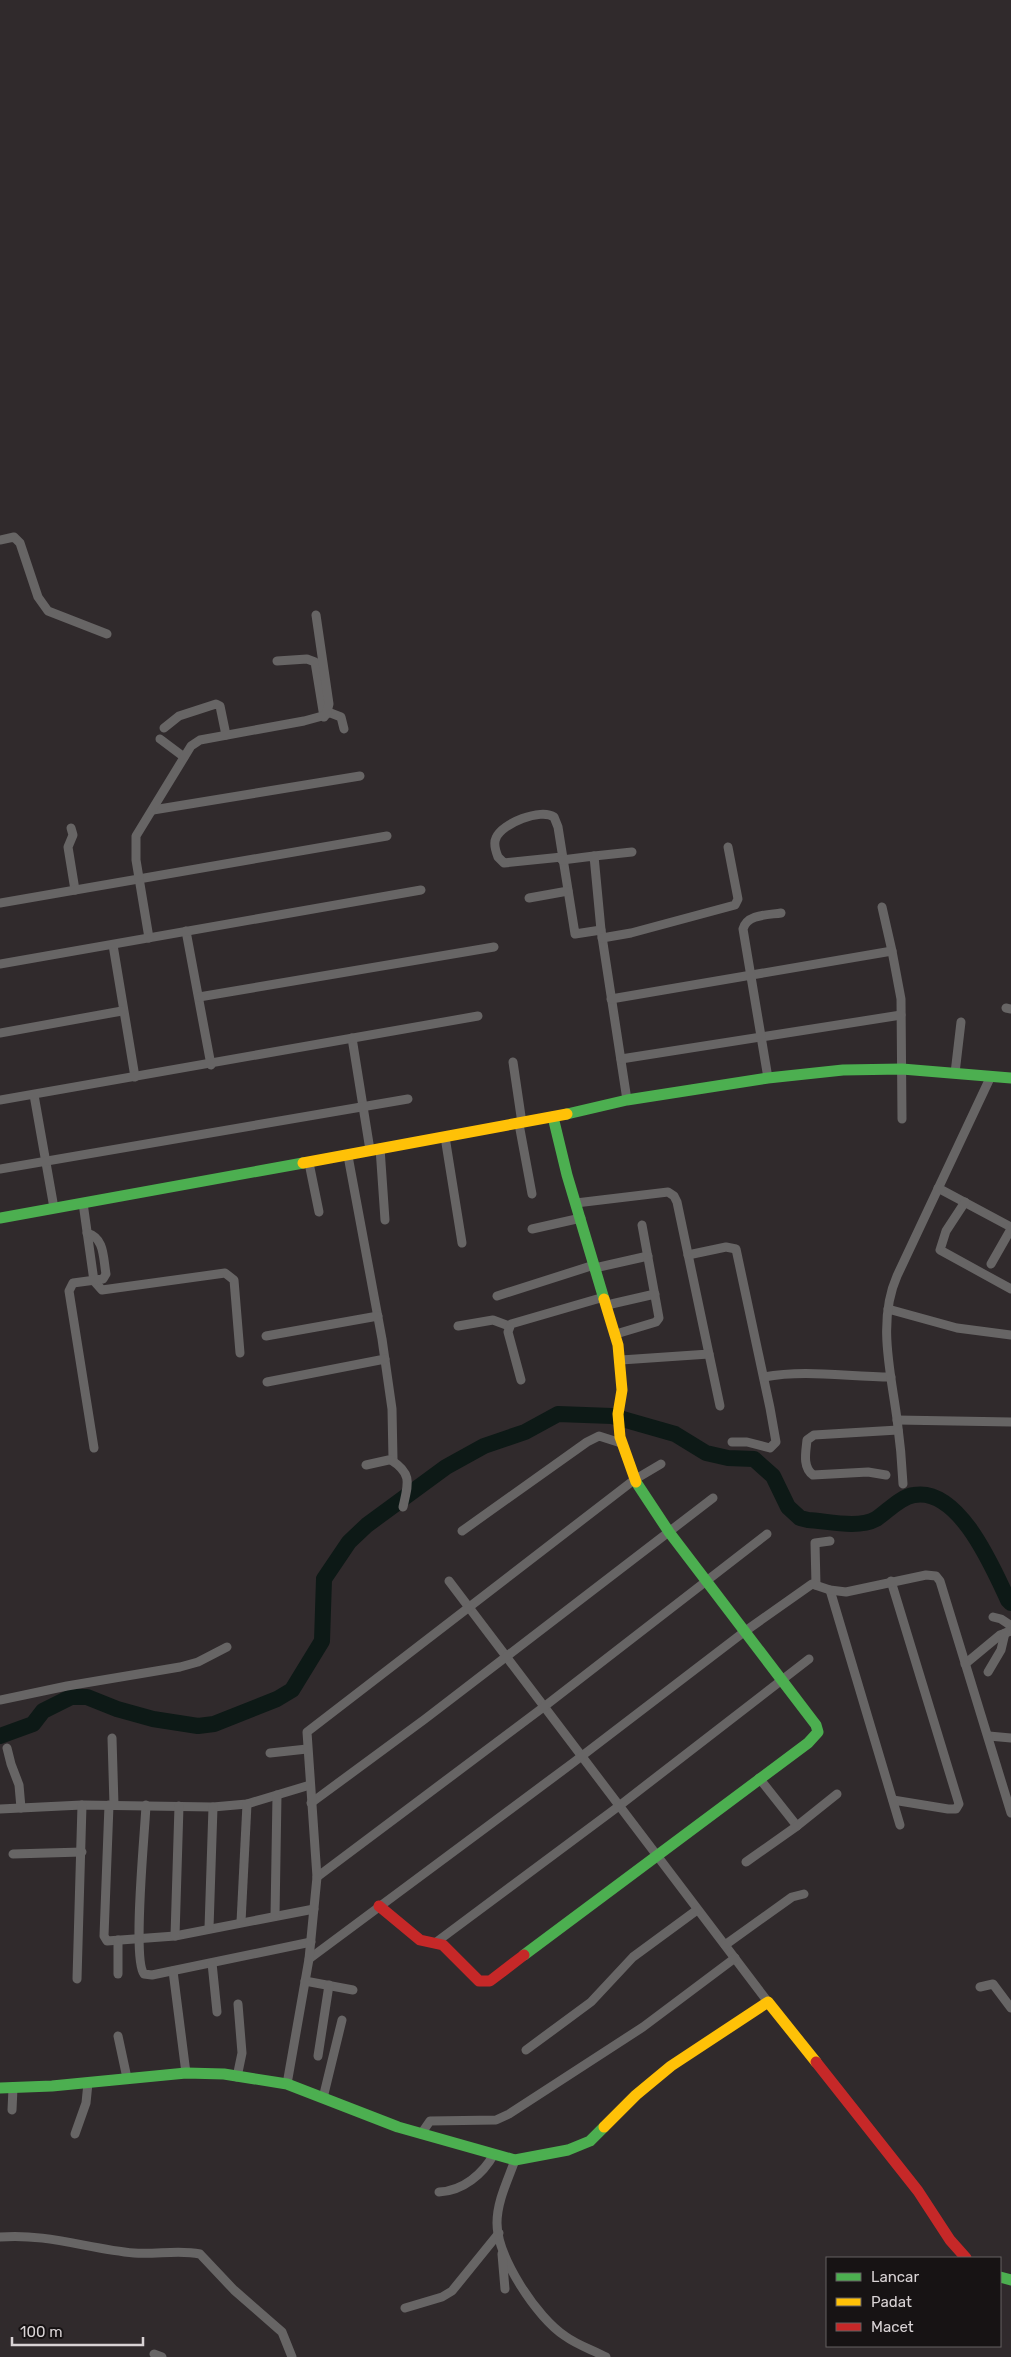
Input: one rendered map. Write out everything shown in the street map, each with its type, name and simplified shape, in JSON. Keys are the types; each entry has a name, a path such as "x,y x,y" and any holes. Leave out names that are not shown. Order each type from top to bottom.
{"street":[{"path":"0,540 14,538 20,543 38,597 48,611 107,634"},
{"path":"316,615 326,714"},
{"path":"277,661 307,659 315,662 326,714"},
{"path":"164,728 179,716 216,704 220,706 222,711 226,734"},
{"path":"149,938 136,860 136,836 191,746 200,740 326,714 341,716 344,730"},
{"path":"160,739 184,757"},
{"path":"153,810 360,776"},
{"path":"632,852 594,856 562,858 504,863 498,857 495,839 498,834 517,820 552,815 558,826 562,858 575,934 631,933 735,905 738,899 728,847"},
{"path":"71,828 73,835 68,847 75,890"},
{"path":"0,903 387,836"},
{"path":"594,856 611,999 628,1100"},
{"path":"0,964 113,946 186,931 421,890"},
{"path":"530,898 568,891"},
{"path":"882,907 901,999 902,1119"},
{"path":"768,1078 743,936 744,923 750,918 781,913"},
{"path":"186,931 211,1065"},
{"path":"113,946 134,1077"},
{"path":"199,997 494,947"},
{"path":"611,999 892,951"},
{"path":"0,1033 122,1011"},
{"path":"621,1059 901,1015"},
{"path":"0,1100 211,1065 478,1016"},
{"path":"955,1073 961,1022"},
{"path":"352,1038 362,1107 375,1149 385,1220"},
{"path":"513,1062 520,1124 532,1194"},
{"path":"0,1218 520,1124 628,1100 768,1078 843,1070 902,1069 1011,1078"},
{"path":"903,1484 886,1323 888,1309 894,1283 991,1076"},
{"path":"34,1095 54,1208"},
{"path":"0,1169 408,1099"},
{"path":"380,1906 410,1934 420,1940 443,1945 474,1978 479,1981 490,1981 808,1743 818,1732 816,1725 669,1532 634,1480 621,1440 618,1414 622,1390 621,1360 616,1334 567,1176 553,1117"},
{"path":"445,1137 462,1242"},
{"path":"348,1156 385,1359 393,1424 393,1456 391,1460"},
{"path":"309,1163 319,1212"},
{"path":"938,1188 1011,1228 991,1264"},
{"path":"576,1203 671,1192 677,1202 720,1406"},
{"path":"965,1202 946,1231 940,1250 1011,1289"},
{"path":"82,1203 94,1281 102,1290 230,1274 234,1280 240,1353"},
{"path":"532,1229 581,1218"},
{"path":"616,1334 657,1321 659,1312 642,1225"},
{"path":"87,1233 94,1235 100,1240 106,1274 103,1279 72,1283 69,1290 94,1448"},
{"path":"688,1255 726,1247 736,1249 776,1442 770,1448 747,1442 732,1442"},
{"path":"497,1296 595,1267 648,1256"},
{"path":"458,1326 493,1320 509,1326 526,1319 605,1301 655,1294"},
{"path":"888,1309 957,1328 1011,1335"},
{"path":"266,1336 378,1316"},
{"path":"509,1326 508,1332 521,1380"},
{"path":"621,1360 709,1354"},
{"path":"267,1382 385,1359"},
{"path":"764,1378 801,1373 891,1377"},
{"path":"897,1420 1011,1422"},
{"path":"886,1475 868,1472 813,1475 809,1472 805,1458 807,1440 814,1436 898,1430"},
{"path":"462,1532 587,1442 599,1436 621,1440"},
{"path":"366,1465 391,1460 403,1469 408,1479 403,1507"},
{"path":"287,2084 311,1942 316,1877 307,1732 312,1726 469,1608 634,1480 661,1464"},
{"path":"312,1803 713,1498"},
{"path":"316,1877 545,1706 767,1534"},
{"path":"816,1585 814,1543 830,1540"},
{"path":"308,1959 582,1756 744,1632 804,1588 816,1585 830,1590 846,1592 926,1574 936,1576 940,1581 965,1664 1007,1785 1011,1813"},
{"path":"449,1581 697,1910 768,2002 774,2006 851,2109 918,2192 950,2240 965,2257"},
{"path":"891,1582 959,1804 956,1809 948,1809 893,1800"},
{"path":"830,1590 900,1825"},
{"path":"988,1672 1001,1650 1010,1625 993,1617"},
{"path":"965,1664 1009,1632"},
{"path":"0,1700 67,1686 180,1667 198,1662 227,1647"},
{"path":"435,1943 619,1806 809,1659"},
{"path":"989,1736 1011,1738"},
{"path":"112,1738 112,1805 104,1936 107,1941 175,1936 314,1909"},
{"path":"7,1748 10,1764 19,1785 21,1808"},
{"path":"270,1753 307,1749"},
{"path":"759,1778 797,1826"},
{"path":"0,1809 82,1805 213,1807 247,1804 310,1785"},
{"path":"746,1862 838,1794"},
{"path":"275,1916 278,1795"},
{"path":"242,1922 247,1804"},
{"path":"78,1979 82,1805"},
{"path":"146,1805 139,1940 141,1969 144,1974 152,1975 311,1942"},
{"path":"175,1936 179,1806"},
{"path":"209,1928 213,1807"},
{"path":"13,1854 82,1852"},
{"path":"725,1945 792,1897 804,1894"},
{"path":"526,2050 591,2002 633,1957 697,1910"},
{"path":"118,1940 118,1974"},
{"path":"421,2134 430,2121 496,2120 509,2114 643,2027 735,1958"},
{"path":"212,1963 218,2012"},
{"path":"173,1970 186,2073"},
{"path":"305,1981 353,1990"},
{"path":"980,1987 993,1984 1011,2008"},
{"path":"318,2056 329,1986"},
{"path":"0,2088 88,2083 186,2073 237,2076 287,2084 421,2134 515,2160 568,2150 590,2141 636,2095 656,2078 710,2038 768,2002"},
{"path":"237,2076 242,2053 238,2004"},
{"path":"323,2098 342,2020"},
{"path":"118,2036 127,2078"},
{"path":"75,2134 86,2103 88,2083"},
{"path":"12,2110 13,2088"},
{"path":"440,2192 450,2191 474,2179 487,2166 494,2154"},
{"path":"505,2289 502,2246 497,2223 500,2201 515,2160"},
{"path":"405,2308 442,2297 452,2291 499,2234"},
{"path":"0,2237 46,2238 136,2253 200,2254 234,2290 282,2332 292,2357"},
{"path":"502,2246 532,2302 554,2327 565,2337 606,2357"}],"waterway":[{"path":"0,1736 33,1724 43,1711 71,1697 87,1697 117,1709 153,1719 198,1726 214,1724 277,1699 292,1690 322,1641 324,1579 349,1542 367,1525 446,1467 484,1446 525,1432 558,1414 612,1416 675,1434 706,1453 728,1458 754,1459 773,1476 788,1507 800,1518 808,1520 860,1524 876,1519 899,1501 909,1496 930,1496 946,1504 960,1516 984,1551 1011,1603"}],"traffic: fast":[{"path":"567,1114 627,1100 768,1078 843,1070 902,1069 1011,1078"},
{"path":"553,1117 567,1175 604,1299"},
{"path":"0,1218 303,1163"},
{"path":"524,1955 808,1743 818,1732 816,1725 669,1532 636,1482"},
{"path":"0,2088 52,2086 186,2073 224,2074 287,2084 398,2127 515,2160 568,2150 590,2141 604,2127"},
{"path":"1001,2277 1011,2280"}],"traffic: slow":[{"path":"303,1163 567,1114"},
{"path":"604,1299 618,1345 622,1390 618,1414 620,1437 636,1482"},
{"path":"604,2127 636,2095 671,2066 768,2002 816,2062"}],"traffic: jam":[{"path":"379,1906 420,1940 443,1945 479,1981 490,1981 524,1955"},
{"path":"816,2062 918,2191 950,2240 965,2257"}]}
